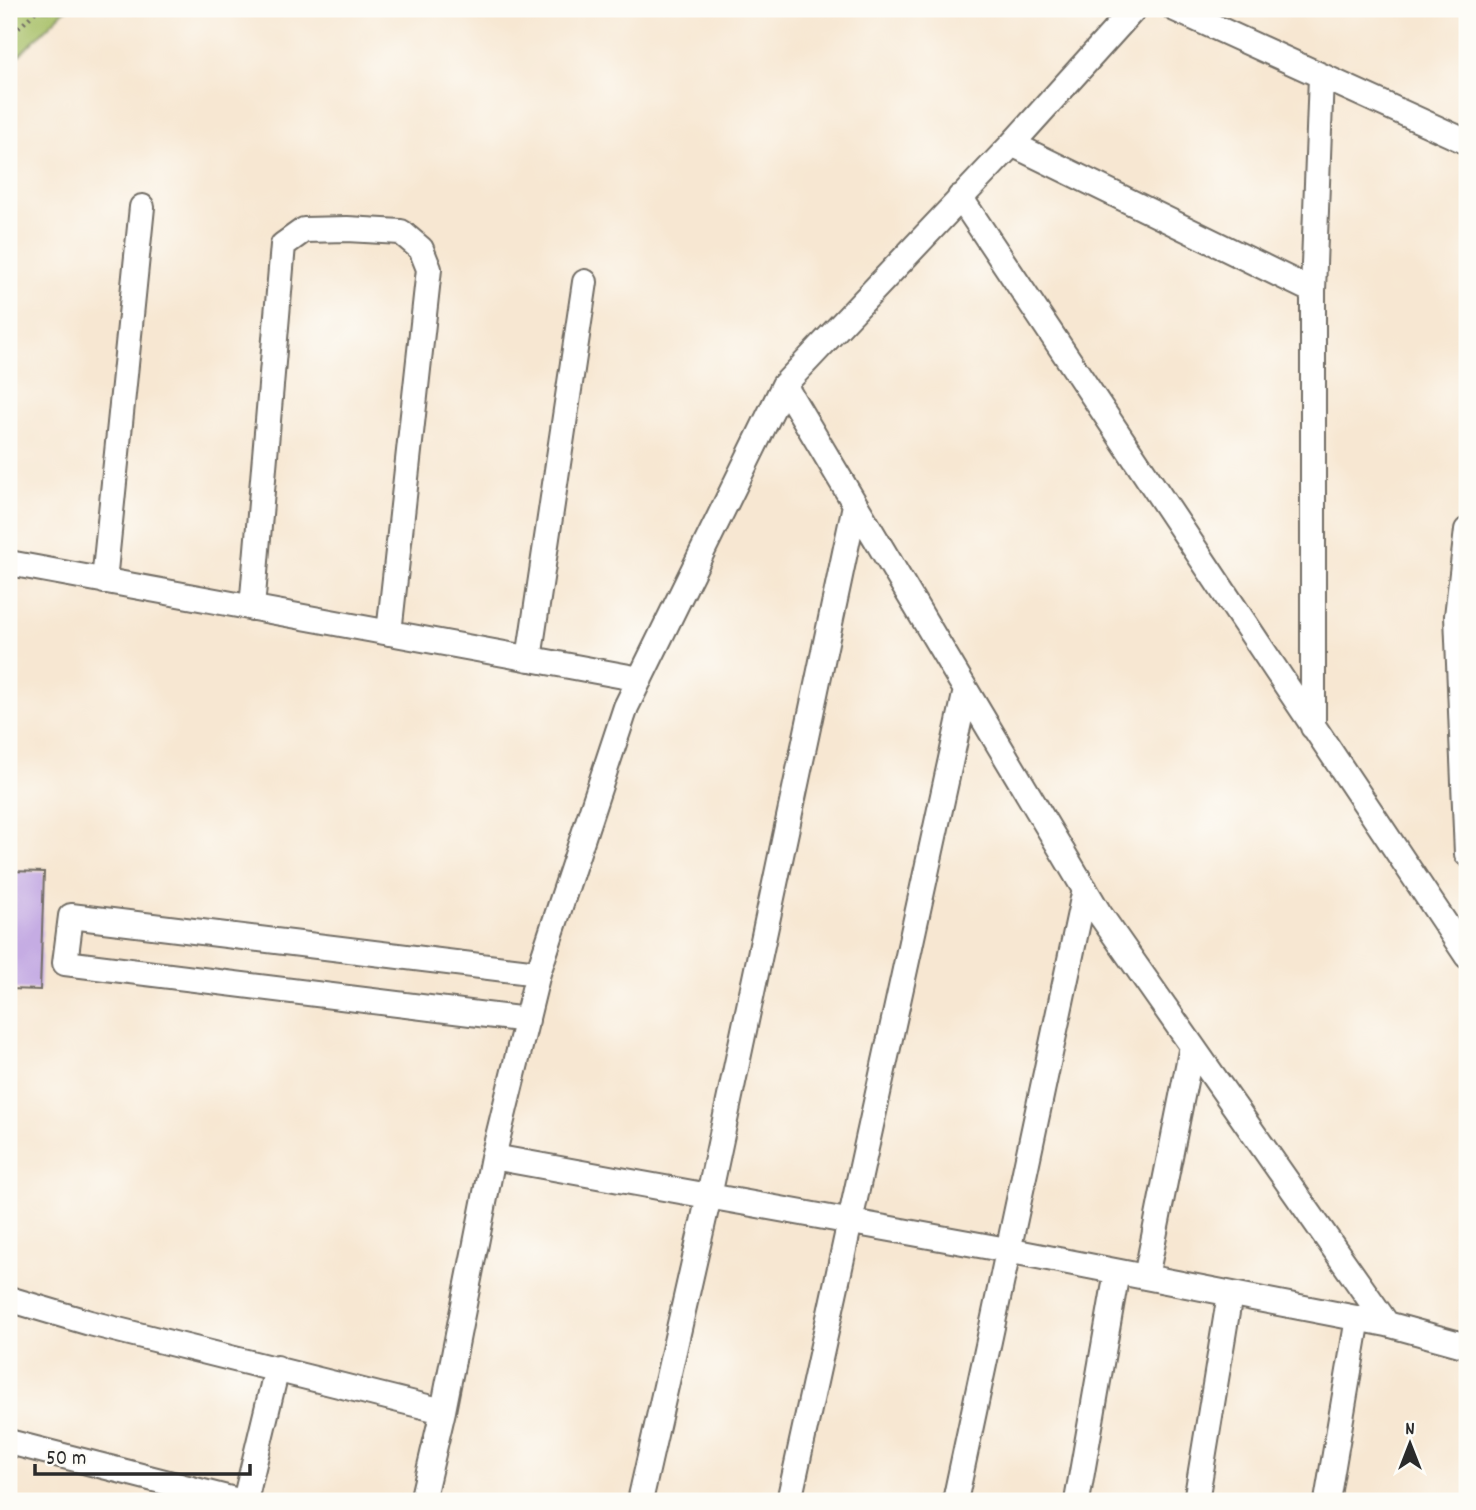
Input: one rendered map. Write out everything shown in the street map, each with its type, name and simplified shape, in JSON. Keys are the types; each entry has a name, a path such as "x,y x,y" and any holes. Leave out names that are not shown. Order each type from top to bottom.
{"street":[{"path":"422,1501 443,1411 493,1157 538,973 626,707 784,386 1012,144 1134,9"},
{"path":"1175,9 1467,142"},
{"path":"1314,727 1314,291 1321,76"},
{"path":"1012,144 1314,291"},
{"path":"960,197 1467,956"},
{"path":"104,581 142,207"},
{"path":"252,608 283,245 304,230 401,232 421,249 429,269 389,633"},
{"path":"529,659 585,282"},
{"path":"784,386 1099,913 1387,1324"},
{"path":"640,1501 709,1196 855,505"},
{"path":"1467,530 1457,616 1463,650 1467,854"},
{"path":"9,563 640,679"},
{"path":"789,1501 966,690"},
{"path":"955,1501 1085,889"},
{"path":"527,1020 65,963 71,916 538,973"},
{"path":"1146,1277 1192,1046"},
{"path":"493,1157 1007,1250 1387,1324 1467,1346"},
{"path":"1077,1501 1118,1272"},
{"path":"1196,1501 1230,1294"},
{"path":"9,1299 90,1323 443,1411"},
{"path":"1327,1501 1357,1318"},
{"path":"245,1501 277,1368"},
{"path":"9,1442 239,1501"}],"path":[{"path":"9,38 38,9"}],"green space":[{"path":"9,9 66,9 9,65"}],"building":[{"path":"9,871 44,872 40,990 9,989"}]}
